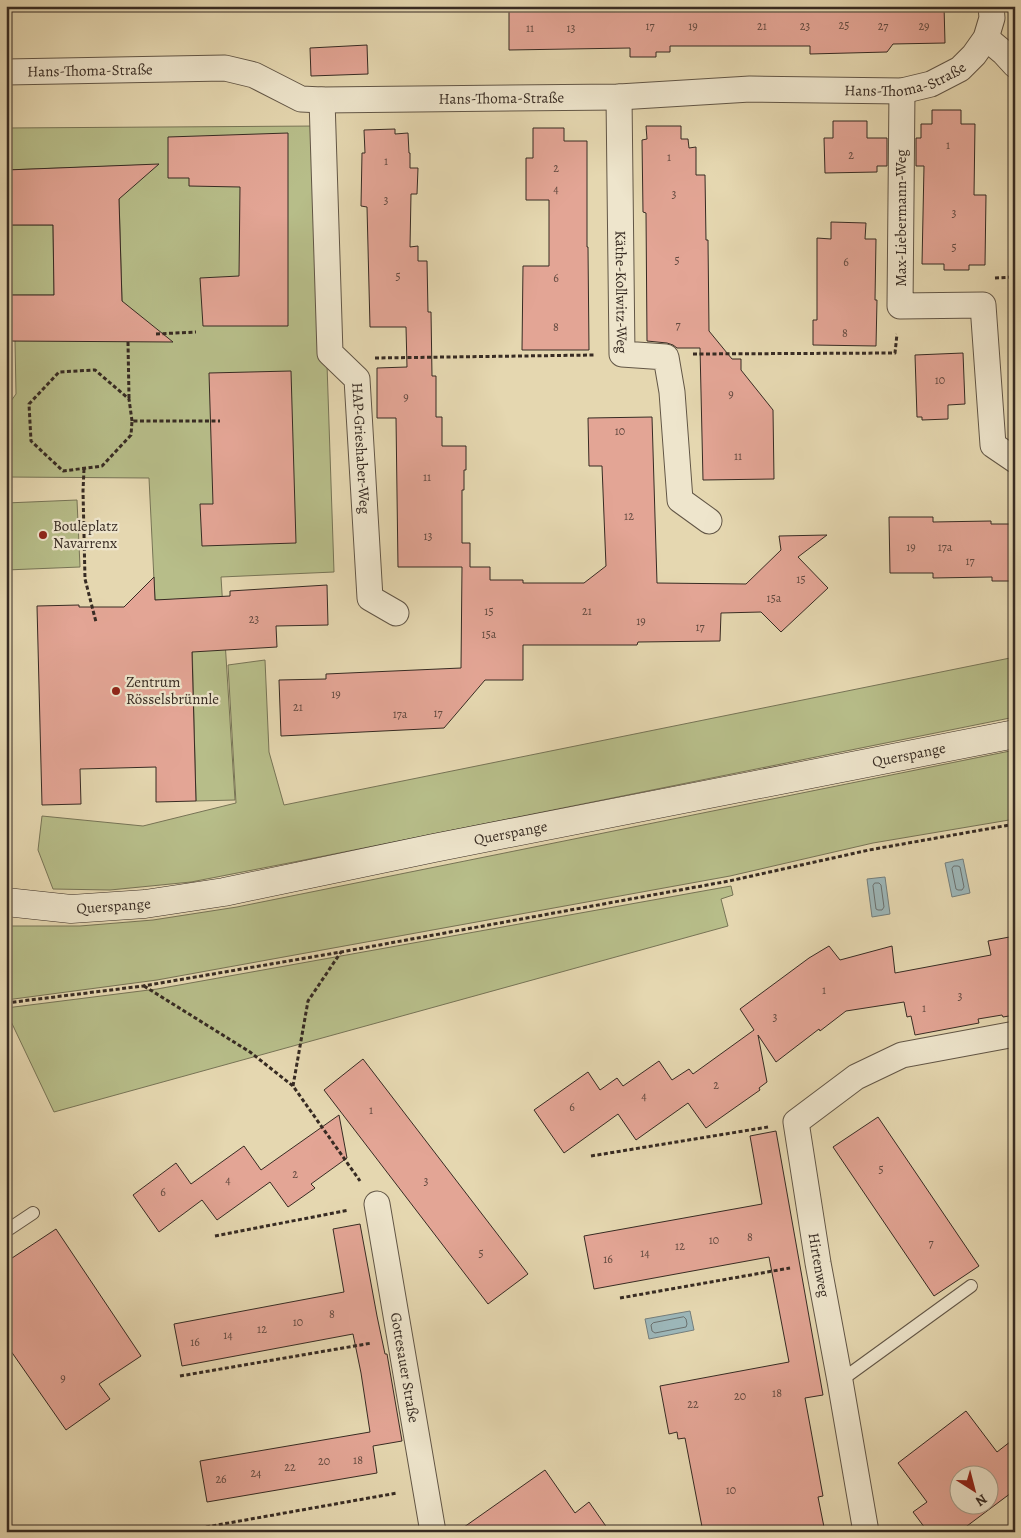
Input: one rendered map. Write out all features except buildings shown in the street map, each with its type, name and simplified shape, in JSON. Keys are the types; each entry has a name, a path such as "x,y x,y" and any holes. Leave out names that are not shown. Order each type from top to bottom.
{"main road":[{"name":"Querspange","path":"6,902 71,909 145,904 224,892 434,848 1015,734"}],"street":[{"path":"991,6 992,18 986,38 1015,65"},
{"name":"Hans-Thoma-Straße","path":"6,72 225,68 254,75 301,99 322,100 619,97 750,89 902,91 931,84 960,69 974,55 986,38"},
{"name":"Max-Liebermann-Weg","path":"902,91 900,306 983,305 993,444 1015,460"},
{"name":"Käthe-Kollwitz-Weg","path":"619,97 622,354 666,357"},
{"name":"HAP-Grieshaber-Weg","path":"322,100 330,353 357,379 370,598 396,613"},
{"path":"666,357 672,392 680,500 709,521"},
{"path":"796,1122 856,1077 902,1055 1015,1034"},
{"name":"Hirtenweg","path":"796,1122 818,1263 866,1532"},
{"name":"Gottesauer Straße","path":"376,1204 424,1489 433,1532"}],"lane":[{"path":"6,1231 33,1213"},
{"path":"840,1381 971,1286"}],"path":[{"path":"666,357 681,354 895,353 900,306"},
{"path":"156,334 196,332"},
{"path":"128,342 131,435 102,466 63,471 31,441 29,404 59,372 95,370 129,399"},
{"path":"345,368 362,358 622,354"},
{"path":"132,421 220,420"},
{"path":"84,469 85,579 96,622"},
{"path":"6,1003 144,986 341,952 729,881 869,850 1015,824"},
{"path":"293,1086 308,1001 341,952"},
{"path":"144,986 250,1052 293,1086 376,1204 215,1236"},
{"path":"591,1156 796,1122"},
{"path":"620,1298 818,1263"},
{"path":"180,1376 399,1338"},
{"path":"206,1527 424,1489"}],"green space":[{"path":"319,126 334,572 221,577 235,800 196,801 191,599 155,600 149,478 7,477 6,408 16,394 15,341 122,301 119,199 145,165 6,170 6,128"},
{"path":"6,225 53,225 54,295 6,295"},
{"name":"Bouleplatz Navarrenx","path":"77,500 80,567 6,570 6,503"},
{"path":"1015,657 1015,717 294,862 191,882 110,890 53,889 38,850 42,816 143,826 236,803 228,665 265,660 269,752 284,805"},
{"path":"1015,750 1015,819 873,843 730,876 157,980 6,1000 6,926 80,926 153,920 237,907"},
{"path":"731,886 733,895 721,899 728,926 54,1112 6,1011 6,1008 157,989"}],"water":[{"path":"963,859 970,893 952,897 945,863"},
{"path":"885,877 890,914 872,917 867,879"},
{"path":"690,1311 694,1330 649,1339 645,1319"}],"place":[{"name":"Bouleplatz Navarrenx","path":"43,535"},
{"name":"Zentrum Rösselsbrünnle","path":"116,691"}]}
